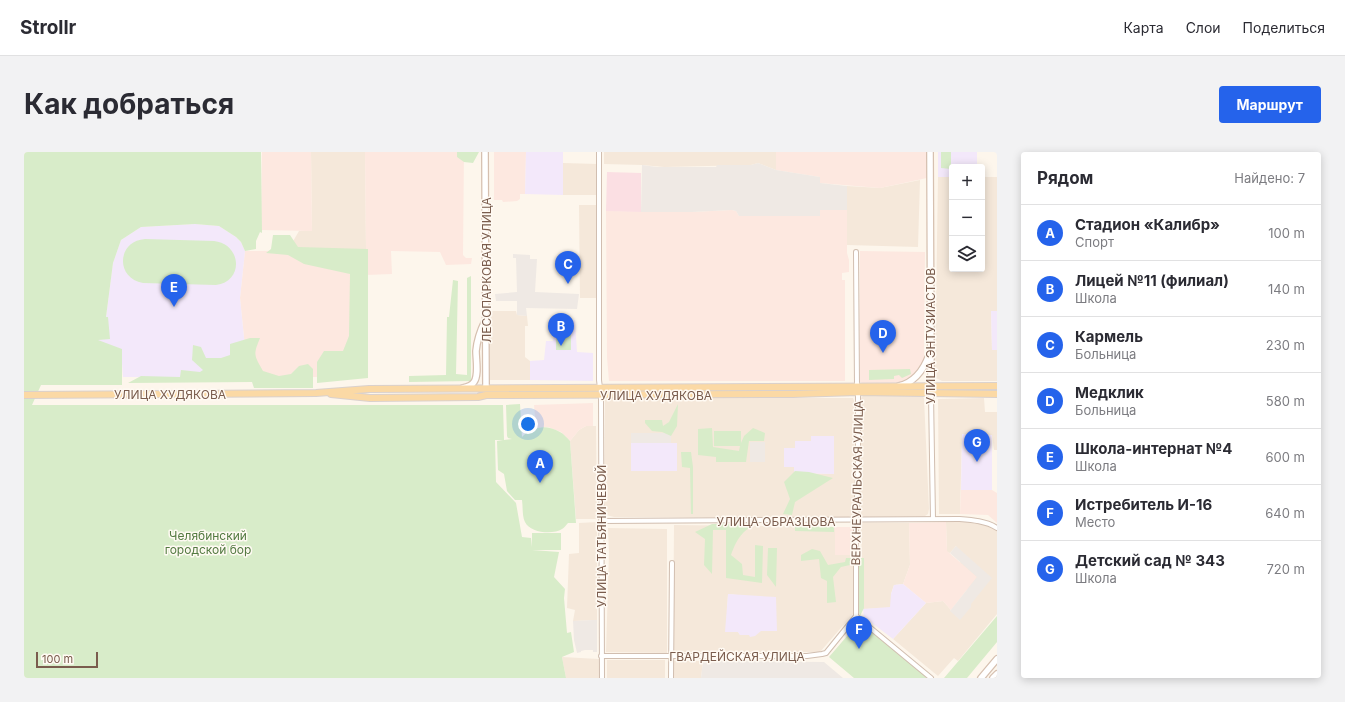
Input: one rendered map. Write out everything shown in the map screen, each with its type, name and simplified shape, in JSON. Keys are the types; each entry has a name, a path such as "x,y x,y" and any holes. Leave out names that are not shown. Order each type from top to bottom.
{"main road":[{"name":"ЛЕСОПАРКОВАЯ УЛИЦА","path":"486,152 486,388"},
{"name":"УЛИЦА ЭНТУЗИАСТОВ","path":"930,152 931,390"},
{"path":"462,389 471,385 476,378 476,349 480,331 486,319"},
{"path":"897,386 904,385 918,375 925,364 930,351"},
{"name":"УЛИЦА ХУДЯКОВА","path":"857,390 897,386 931,390 997,394"},
{"name":"УЛИЦА ХУДЯКОВА","path":"24,395 316,393 369,389 486,388 601,391 931,390 997,386"},
{"path":"486,388 486,395"},
{"name":"УЛИЦА ХУДЯКОВА","path":"316,393 370,398 478,397 486,395 601,391"},
{"path":"981,678 997,659"},
{"path":"993,678 997,674"}],"street":[{"name":"УЛИЦА ТАТЬЯНИЧЕВОЙ","path":"599,152 599,380 601,391 602,678"},
{"name":"ВЕРХНЕУРАЛЬСКАЯ УЛИЦА","path":"856,252 858,475 856,521 856,616"},
{"name":"УЛИЦА ЭНТУЗИАСТОВ","path":"931,390 933,519"},
{"name":"УЛИЦА ОБРАЗЦОВА","path":"601,521 856,521 933,519 978,521 993,525 997,528"},
{"path":"671,678 672,563"},
{"name":"ГВАРДЕЙСКАЯ УЛИЦА","path":"602,656 807,656 822,654 828,650 856,616"},
{"path":"856,616 931,678"}],"shaded area":[{"path":"262,152 311,152 312,231 261,230"},
{"path":"311,152 365,152 366,250 288,250 299,231 312,230"},
{"path":"365,152 464,152 463,255 466,258 472,258 471,264 446,265 440,252 391,251 392,274 366,275 365,377 248,377 240,298 245,251 366,250"},
{"path":"494,152 526,152 525,194 520,194 520,199 517,201 503,202 502,200 494,200"},
{"path":"526,152 563,152 563,195 525,194"},
{"path":"604,152 776,152 776,170 758,163 751,165 664,167 604,164"},
{"path":"776,152 927,152 927,178 880,188 820,183 820,177 776,170"},
{"path":"938,152 977,152 977,164 949,164 949,177 938,177"},
{"path":"563,163 598,164 597,195 563,195"},
{"path":"758,163 776,170 820,177 820,183 847,186 847,210 820,210 820,216 739,216 736,211 732,210 641,212 642,165 657,167 716,167 717,165 751,165"},
{"path":"607,172 641,173 641,212 606,211"},
{"path":"938,177 949,177 949,272 985,272 985,177 997,177 997,311 991,311 992,350 997,350 997,381 942,381 936,378"},
{"path":"920,180 918,247 847,245 847,186 880,188"},
{"path":"579,205 597,205 597,298 580,298"},
{"path":"820,210 847,210 847,253 849,260 849,272 842,273 842,280 845,280 845,381 609,381 607,357 606,211 692,212 736,211 739,216 820,216"},
{"path":"195,224 219,226 236,237 241,242 245,251 240,298 248,377 123,377 121,349 97,341 106,317 113,263 121,240 141,227"},
{"path":"860,251 925,252 924,360 912,376 907,380 895,383 865,384 860,382"},
{"path":"513,254 530,255 530,259 537,259 535,292 579,294 577,309 526,308 527,316 517,315 517,301 496,301 495,294 517,292 516,258 513,258"},
{"path":"489,311 516,311 517,315 527,316 528,326 525,326 525,357 530,361 530,380 490,380"},
{"path":"991,311 997,311 997,350 992,350"},
{"path":"575,320 577,352 593,353 593,381 530,380 530,361 544,360 546,341 553,341 554,322"},
{"path":"865,394 922,396 924,398 929,509 928,514 925,516 864,517 861,514 861,398"},
{"path":"609,398 853,398 855,505 853,514 849,517 614,517 606,515 604,509 605,400","holes":["631,433 671,433 671,443 677,443 677,471 632,471","811,436 834,474 794,473 794,467 784,448 795,448 795,441 811,441"]},
{"path":"984,398 985,412 997,412 997,450 994,450 992,435 962,434 960,514 939,514 938,399"},
{"path":"593,403 593,426 586,426 579,430 570,441 561,432 548,427 536,428 534,405"},
{"path":"586,426 596,426 597,519 576,519 570,441 579,430"},
{"path":"631,433 671,433 671,443 631,443"},
{"path":"962,434 992,435 992,490 961,490"},
{"path":"811,436 834,436 834,474 794,473 794,467 784,467 784,448 795,448 795,441 811,441"},
{"path":"750,442 765,442 765,462 750,462"},
{"path":"631,443 677,443 677,471 631,471"},
{"path":"961,490 992,490 997,493 997,523 988,515 960,514"},
{"path":"597,522 597,620 573,621 575,610 567,608 569,554 579,553 579,523"},
{"path":"946,522 973,522 992,527 997,531 997,614 958,661 954,658 938,676 893,639 926,603 943,601 951,610 950,611 971,607 956,546 950,553 947,552"},
{"path":"946,522 947,551 977,577 951,610 943,601 926,603 903,584 910,565 909,523"},
{"path":"861,523 909,523 910,565 903,584 894,585 891,594 891,608 863,609"},
{"path":"674,525 835,527 835,555 853,555 853,614 820,652 673,652","holes":["728,594 737,595 750,635 740,635 738,632 726,632"]},
{"path":"835,527 853,527 853,555 835,555"},
{"path":"608,528 667,529 667,653 606,652 609,552"},
{"path":"956,546 992,578 960,620 950,611 977,577 950,553"},
{"path":"903,584 926,603 893,639 864,617 863,609 890,607 891,594 894,585"},
{"path":"728,594 776,597 777,631 761,631 755,636 750,637 749,635 740,635 738,632 725,632"},
{"path":"597,620 597,652 593,652 593,650 585,650 577,653 574,640 573,621"},
{"path":"562,657 599,659 599,678 566,678"},
{"path":"607,660 665,660 665,678 607,678"},
{"path":"673,661 703,661 701,678 673,678"},
{"path":"703,661 824,662 843,678 701,678"}],"green space":[{"name":"Челябинский городской бор","path":"24,152 261,152 262,233 260,232 256,241 256,249 245,251 241,242 236,237 219,226 195,224 141,227 121,240 113,263 106,317 108,317 110,339 98,340 122,349 122,385 41,385 32,405 503,405 504,440 512,439 508,438 507,436 506,405 520,404 522,437 530,430 545,427 555,429 570,441 576,523 568,523 563,529 558,531 542,532 528,526 523,517 522,500 515,500 507,491 504,474 498,470 497,441 503,440 495,440 496,482 516,503 522,537 531,538 532,547 532,533 561,533 561,550 532,550 559,552 554,577 565,589 564,598 567,633 571,632 574,652 562,657 566,678 24,678"},
{"path":"457,152 479,152 473,163 464,162 457,157"},
{"path":"941,152 951,152 951,164 949,164 949,169 941,168"},
{"path":"273,235 290,235 298,247 368,249 368,378 317,383 317,362 324,351 343,351 349,336 350,274 304,264 288,255 266,253 271,249"},
{"path":"145,239 214,241 223,244 230,249 234,255 236,263 235,271 225,282 216,285 143,283 134,280 124,267 123,260 125,252 129,246 136,241"},
{"path":"471,276 471,381 409,382 409,376 446,375 447,317 449,317 453,280 458,281 456,374 467,375 467,278"},
{"path":"556,323 571,323 571,350 556,350"},
{"path":"250,338 260,338 256,348 256,358 263,371 279,376 291,374 299,366 308,364 313,369 313,388 254,388 252,382 128,383 141,376 180,377 181,370 200,372 203,370 192,360 193,345 201,347 206,358 221,358 230,355 230,344"},
{"path":"910,369 911,374 902,378 899,375 894,376 894,379 869,380 869,370"},
{"path":"678,404 677,426 671,436 662,432 652,431 645,423 645,420 662,420 663,426 669,422"},
{"path":"712,428 713,447 739,451 740,446 714,446 714,431 741,431 741,443 744,436 753,428 765,433 764,441 749,441 746,462 716,462 716,457 698,455 698,429"},
{"path":"681,452 691,452 693,467 693,514 691,514 690,468 682,467"},
{"path":"795,471 809,472 833,478 795,502 792,515 783,514 790,499 784,482"},
{"path":"755,523 740,537 731,555 742,564 743,575 755,577 755,545 763,546 762,583 726,578 726,530 713,530 712,574 704,565 705,539 695,532 712,524"},
{"path":"795,526 834,527 834,532 795,531"},
{"path":"768,548 777,548 776,587 767,575"},
{"path":"812,549 820,551 828,565 845,562 846,558 864,558 864,608 860,616 857,604 859,563 841,567 833,577 836,602 827,603 827,581 821,578 819,559 801,561 801,555"},
{"path":"997,616 997,642 967,678 944,678"},
{"path":"860,621 929,678 854,678 829,657"}],"place":[{"name":"Кармель","path":"568,284"},
{"name":"Школа-интернат №4","path":"174,307"},
{"name":"Лицей №11 (филиал)","path":"561,346"},
{"name":"Медклик","path":"883,353"},
{"name":"Детский сад № 343","path":"977,462"},
{"name":"Стадион «Калибр»","path":"540,483"},
{"name":"Истребитель И-16","path":"859,649"}]}
